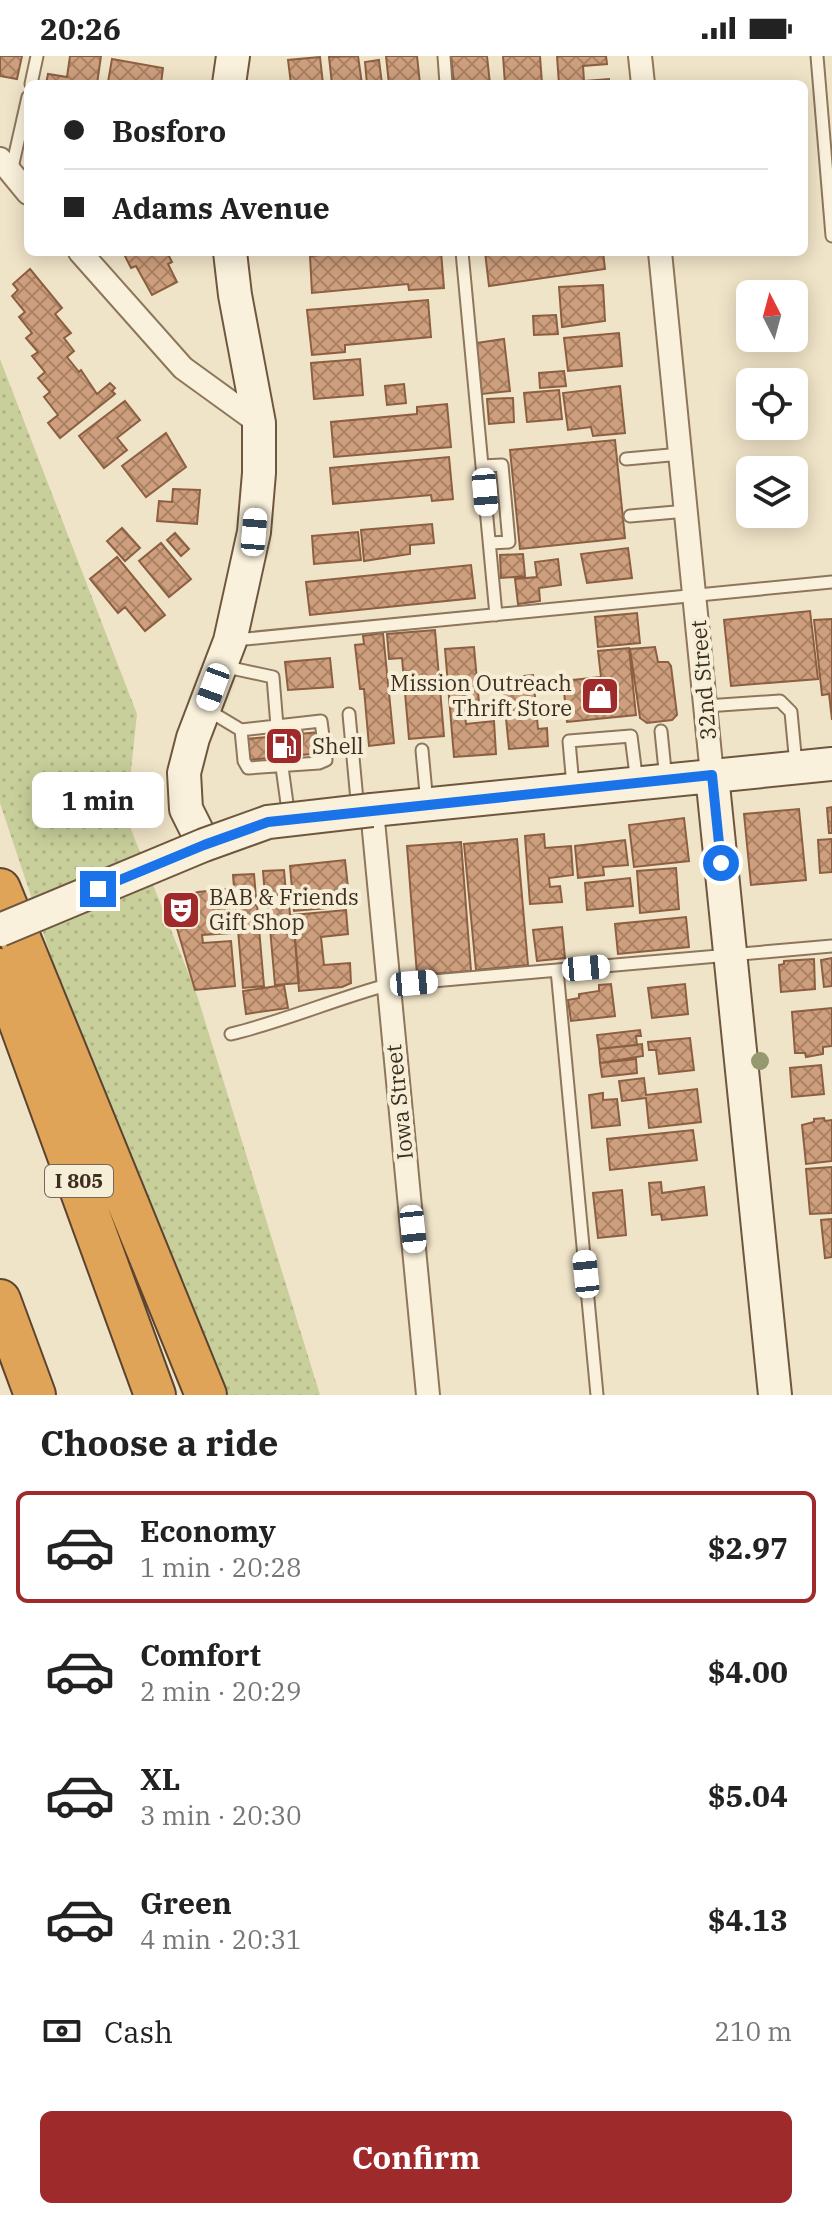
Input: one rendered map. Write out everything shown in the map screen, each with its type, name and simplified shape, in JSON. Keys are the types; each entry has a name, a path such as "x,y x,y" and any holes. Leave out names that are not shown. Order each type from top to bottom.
{"highway":[{"path":"0,889 206,1395"},
{"name":"I 805","path":"0,969 155,1395"},
{"path":"0,1300 35,1395"}],"main road":[{"path":"230,80 233,56"},
{"path":"204,845 186,809 184,773 193,738 226,653 254,532 259,473 259,423 230,256"},
{"path":"0,930 204,845 268,822 832,764"},
{"name":"32nd Street","path":"712,775 775,1395"}],"street":[{"path":"640,56 643,80"},
{"path":"6,166 24,188"},
{"path":"84,256 183,368 259,423"},
{"name":"32nd Street","path":"660,256 712,775"},
{"name":"Iowa Street","path":"365,810 387,985 428,1395"}],"lane":[{"path":"32,80 37,56"},
{"path":"444,56 446,80"},
{"path":"817,56 832,236"},
{"path":"6,166 24,110"},
{"path":"462,256 496,615"},
{"path":"626,459 681,454"},
{"path":"482,466 502,465 509,542 490,543"},
{"path":"630,516 687,511"},
{"path":"226,653 496,615 832,582"},
{"path":"226,653 273,677 271,727 266,741"},
{"path":"706,706 780,701 791,712 796,767"},
{"path":"205,709 241,730 321,721 326,760 282,767 268,765 248,768 244,761 241,730"},
{"path":"349,714 365,810"},
{"path":"295,724 297,739"},
{"path":"651,782 661,731"},
{"path":"573,789 569,741 631,736 651,782"},
{"path":"422,750 427,804"},
{"path":"282,767 289,820"},
{"path":"231,1034 266,1026 348,995 387,985 832,946"},
{"path":"557,970 597,1395"}],"green space":[{"path":"0,359 137,714 126,817 197,995 320,1395 197,1395 0,803"}],"building":[{"path":"0,56 22,56 17,79 0,76"},
{"path":"70,56 101,56 98,80 47,80 48,74 67,77"},
{"path":"358,56 361,80 332,80 329,57"},
{"path":"386,56 417,56 420,80 389,80"},
{"path":"451,56 487,56 490,80 454,80"},
{"path":"503,56 540,56 542,80 505,80"},
{"path":"557,56 606,56 607,64 583,66 584,80 559,80"},
{"path":"320,57 323,80 290,80 288,60"},
{"path":"112,59 163,68 162,80 108,80"},
{"path":"379,60 382,80 367,80 365,62"},
{"path":"125,256 169,256 172,262 168,264 177,282 152,295 136,266 131,268"},
{"path":"310,256 441,256 444,288 409,290 408,284 312,293"},
{"path":"485,256 603,256 605,269 489,286"},
{"path":"30,269 62,308 55,314 71,333 64,338 74,351 67,357 79,372 81,370 97,394 110,383 115,388 112,391 115,394 60,438 48,423 58,415 44,397 50,392 38,378 45,372 32,356 38,352 26,338 32,333 19,317 25,312 12,296 18,290 13,284"},
{"path":"603,285 605,321 562,327 559,287"},
{"path":"428,300 431,337 345,345 345,352 312,355 307,310"},
{"path":"556,315 558,334 534,335 533,316"},
{"path":"619,333 622,366 568,371 564,338"},
{"path":"504,339 510,391 482,394 476,343"},
{"path":"360,359 363,395 314,399 311,363"},
{"path":"564,371 566,386 540,388 539,373"},
{"path":"404,384 406,403 387,405 385,386"},
{"path":"620,386 625,433 593,436 591,427 568,430 563,393"},
{"path":"559,390 562,419 527,422 524,393"},
{"path":"513,398 514,422 489,424 487,399"},
{"path":"125,401 140,420 117,438 127,450 104,468 79,436"},
{"path":"447,404 451,447 334,457 331,422 417,414 417,407"},
{"path":"166,433 186,467 146,497 122,466"},
{"path":"615,440 625,538 520,549 510,450"},
{"path":"449,457 453,499 432,501 431,495 333,504 330,468"},
{"path":"173,489 200,490 197,524 157,521 159,501 172,502"},
{"path":"432,524 434,543 410,545 410,554 364,561 361,530"},
{"path":"122,528 140,548 125,561 107,541"},
{"path":"358,532 361,560 314,564 312,536"},
{"path":"175,533 189,549 181,556 167,540"},
{"path":"161,543 191,579 169,597 139,561"},
{"path":"628,548 632,578 587,583 581,554"},
{"path":"523,554 525,576 501,578 500,555"},
{"path":"117,557 165,615 145,631 125,607 118,613 90,579"},
{"path":"558,559 561,585 539,588 540,601 518,604 515,579 537,577 535,562"},
{"path":"471,565 475,598 310,615 306,582"},
{"path":"810,611 818,679 731,686 724,620"},
{"path":"637,613 640,643 598,647 595,617"},
{"path":"832,619 832,720 829,694 822,695 814,620"},
{"path":"435,630 444,736 409,739 402,658 389,659 387,634"},
{"path":"383,633 394,743 369,746 364,689 360,689 355,645 364,644 363,636"},
{"path":"474,647 480,714 465,715 466,724 494,721 496,754 454,757 445,649"},
{"path":"655,647 658,662 668,662 671,666 677,715 672,720 647,723 640,718 630,649"},
{"path":"629,648 636,715 567,722 563,681 601,677 598,651"},
{"path":"330,658 333,687 288,690 285,662"},
{"path":"533,675 538,729 547,728 548,746 509,749 502,678"},
{"name":"Shell","path":"319,732 321,753 249,760 247,739"},
{"path":"832,807 832,833 829,833 827,808"},
{"path":"799,809 806,880 751,885 744,814"},
{"path":"684,818 689,861 634,867 629,825"},
{"path":"544,834 545,848 571,846 573,875 549,878 550,887 560,886 562,902 530,904 525,836"},
{"path":"517,839 528,965 476,970 464,844"},
{"path":"832,839 832,872 820,873 818,840"},
{"path":"625,840 628,865 603,867 604,875 578,878 575,846"},
{"path":"461,842 471,971 417,975 407,846"},
{"path":"345,860 350,906 294,911 290,866"},
{"path":"676,868 679,909 640,913 637,871"},
{"path":"284,870 286,894 265,896 263,871"},
{"path":"254,874 256,898 235,900 233,875"},
{"path":"630,878 633,906 587,910 585,883"},
{"path":"227,889 231,933 202,935 203,943 231,941 235,986 195,990 169,901 198,892"},
{"path":"289,903 290,915 293,915 299,983 275,985 268,905"},
{"path":"257,905 264,986 243,988 236,907"},
{"path":"346,910 348,934 321,937 324,965 350,963 351,983 342,987 299,991 293,915"},
{"path":"686,917 689,947 618,954 615,924"},
{"path":"562,927 565,958 537,961 533,930"},
{"path":"832,958 832,986 824,987 821,960"},
{"path":"814,959 815,989 781,992 779,965 784,961"},
{"path":"611,984 615,1016 571,1021 568,1000 579,998 579,994 599,991 599,985"},
{"path":"685,984 688,1014 652,1018 648,988"},
{"path":"284,985 288,1008 246,1014 243,991"},
{"path":"832,1008 832,1046 823,1047 823,1054 806,1057 805,1053 795,1053 792,1012"},
{"path":"640,1030 641,1036 636,1036 637,1045 599,1049 597,1035"},
{"path":"690,1038 694,1070 659,1074 656,1050 649,1050 648,1042"},
{"path":"642,1044 643,1056 600,1063 599,1049"},
{"path":"636,1059 637,1073 602,1077 600,1063"},
{"path":"821,1065 824,1094 792,1097 790,1068"},
{"path":"644,1078 646,1095 697,1089 701,1122 649,1128 646,1098 622,1101 619,1081"},
{"path":"603,1093 603,1100 617,1099 620,1125 592,1128 589,1095"},
{"path":"824,1118 825,1121 832,1120 832,1161 806,1164 802,1125"},
{"path":"693,1130 697,1160 610,1170 607,1139"},
{"path":"832,1167 832,1213 810,1214 806,1169"},
{"path":"661,1182 662,1193 704,1187 707,1215 662,1220 661,1214 652,1215 649,1183"},
{"path":"622,1190 626,1235 598,1238 593,1193"},
{"path":"832,1219 832,1257 825,1258 821,1220"}],"place":[{"name":"Mission Outreach Thrift Store","path":"600,696"},
{"name":"Shell","path":"284,746"},
{"name":"BAB & Friends Gift Shop","path":"181,910"}],"route":[{"path":"98,889 268,822 712,775 721,863"}]}
